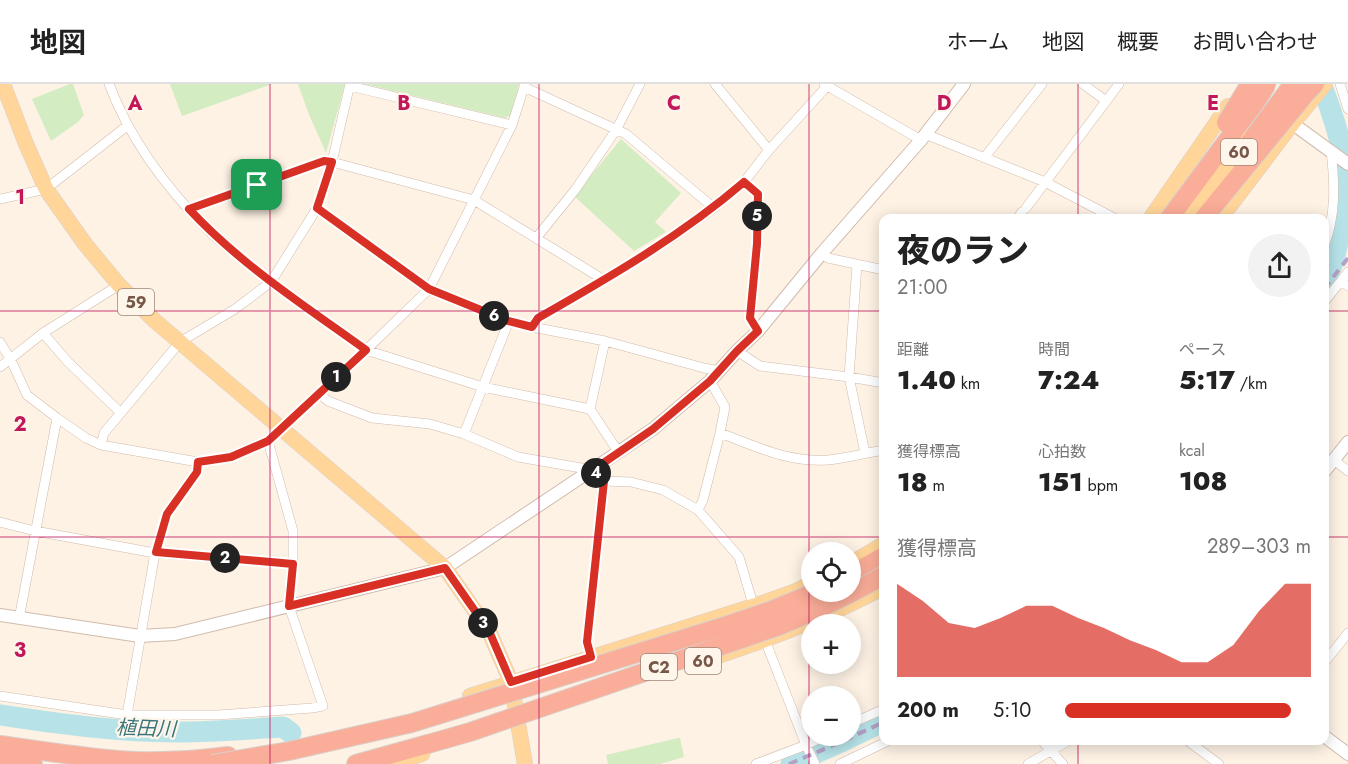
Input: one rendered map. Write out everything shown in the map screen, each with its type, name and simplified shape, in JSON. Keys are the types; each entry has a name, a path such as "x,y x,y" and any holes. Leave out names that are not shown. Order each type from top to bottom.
{"highway":[{"path":"1171,214 1267,84"},
{"path":"1198,214 1291,84"},
{"path":"1207,214 1315,84"},
{"path":"1170,214 1243,85"},
{"path":"861,569 879,559"},
{"name":"C2","path":"356,764 470,732 779,626 814,612 879,578"},
{"name":"C2","path":"212,764 289,751 403,725 597,661 762,614 801,598"},
{"path":"290,764 424,730 485,709 597,661"},
{"path":"366,764 428,744"},
{"path":"0,745 133,761 167,761 302,750"},
{"path":"0,759 33,764"}],"main road":[{"name":"59","path":"3,84 46,189 85,244 119,285 155,321 445,568 489,631 511,682 525,764"},
{"name":"60","path":"1179,214 1273,84"},
{"name":"60","path":"1193,214 1291,84"},
{"name":"60","path":"1224,214 1326,84"},
{"name":"60","path":"1153,214 1243,85"},
{"path":"861,558 879,547"},
{"name":"60","path":"240,764 302,750 361,733 511,682 597,661 801,588"},
{"name":"60","path":"391,764 765,641 820,619 879,590"}],"street":[{"path":"108,84 127,126 161,178 211,233 271,282 366,350 483,387 590,409 619,453"},
{"path":"537,237 575,190 616,130 640,84"},
{"path":"715,84 769,150"},
{"path":"0,615 140,636 175,634 445,568 619,453 653,429 710,381 758,331 923,137 964,84"},
{"path":"984,158 1042,84"},
{"path":"1083,84 1106,101"},
{"path":"1022,213 1119,84"},
{"path":"1340,84 1348,109"},
{"path":"101,445 104,433 180,342 235,309 271,282 317,208 332,162 350,85 513,125"},
{"path":"532,327 538,318 675,236 714,208 744,182 769,150 827,85 923,137 1045,182 1106,214"},
{"path":"1243,85 1295,121 1348,164"},
{"path":"0,342 27,395 86,438 101,445 198,462 231,457 268,441 429,289 513,125 524,86 626,134 714,208"},
{"path":"0,199 46,189 127,126"},
{"path":"1328,149 1334,187 1334,205 1329,231"},
{"path":"189,209 324,161 332,162 474,200 604,280"},
{"path":"744,182 758,194 757,244 750,318 758,331"},
{"path":"317,208 429,289 508,321 605,341 720,371"},
{"path":"822,253 828,258 879,269"},
{"path":"856,265 849,377 865,453"},
{"path":"1329,298 1345,284 1348,272"},
{"path":"0,367 43,333 119,285"},
{"path":"464,434 508,321"},
{"path":"43,333 68,362 121,413"},
{"path":"590,409 605,341"},
{"path":"737,351 760,366 879,383"},
{"path":"698,510 703,500 725,407 710,381"},
{"path":"319,393 328,400 372,418 430,423 464,434 518,457 593,470 604,481 631,482 663,490 698,510 739,557 765,641 814,763"},
{"path":"19,619 57,418"},
{"path":"720,433 780,456 805,460 829,459 879,451"},
{"path":"0,696 127,715 218,715 323,706 289,606 293,531 268,441"},
{"path":"1329,466 1348,442"},
{"path":"1334,460 1348,471"},
{"path":"127,715 156,552 167,514 197,472 198,462"},
{"path":"597,661 587,642 604,481"},
{"path":"0,522 35,531 156,552 293,564"},
{"path":"1329,657 1348,633"},
{"path":"861,719 879,711"},
{"path":"1329,740 1348,754"},
{"path":"840,764 880,745"},
{"path":"1045,745 1063,764"},
{"path":"1028,764 1062,745"},
{"path":"1193,745 1219,764"},
{"path":"756,764 807,747"}],"green space":[{"path":"73,84 84,115 51,141 32,99"},
{"path":"170,84 272,84 182,116"},
{"path":"298,84 345,84 326,153 308,112"},
{"path":"365,84 519,84 511,115 505,118"},
{"path":"621,139 681,193 655,222 666,232 634,251 574,196"},
{"path":"680,738 684,757 660,764 608,764 606,755"}],"waterway":[{"name":"植田川","path":"1321,84 1341,144 1346,182 1344,210 1337,248 1329,272"},
{"name":"植田川","path":"0,715 133,731 191,732 283,727 291,733"},
{"name":"植田川","path":"791,764 879,723"}],"railway":[{"path":"1329,283 1348,258"},
{"path":"789,764 879,724"}],"route":[{"path":"324,161 332,162 317,208 429,289 508,321 532,327 538,318 675,236 714,208 744,182 758,194 757,244 750,318 758,331 710,381 653,429 593,470 604,481 587,642 591,657 511,682 489,631 445,568 289,606 293,564 156,552 167,514 197,472 198,462 231,457 268,441 366,350 271,282 211,233 189,209 257,185 324,161"}]}
